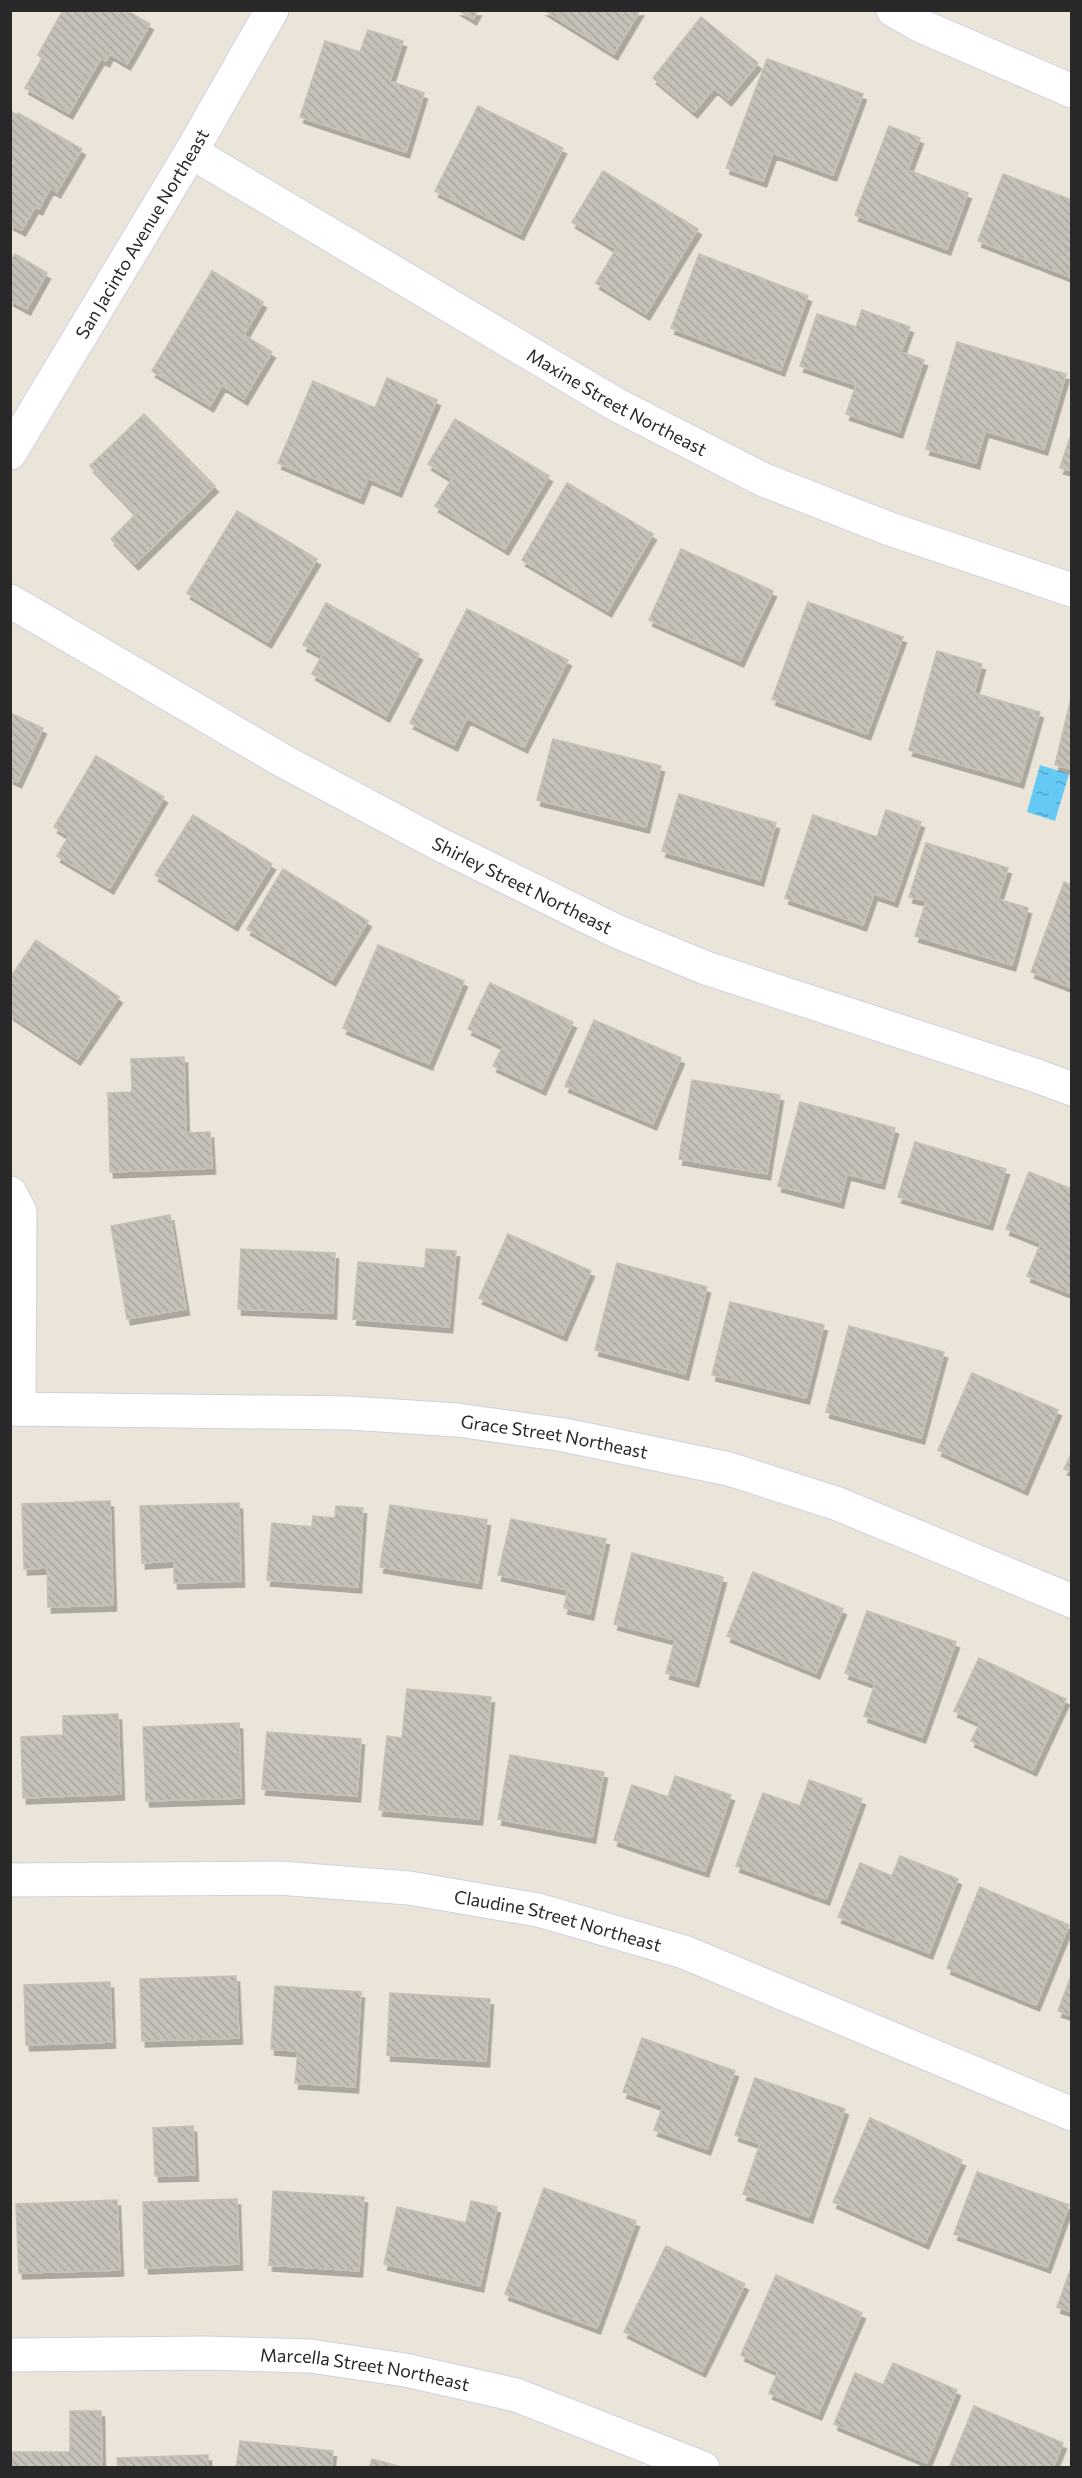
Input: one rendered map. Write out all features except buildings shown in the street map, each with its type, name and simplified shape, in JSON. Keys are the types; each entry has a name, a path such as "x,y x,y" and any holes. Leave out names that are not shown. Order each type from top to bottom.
{"street":[{"name":"San Jacinto Avenue Northeast","path":"10,453 191,152 272,10"},
{"path":"893,10 919,25 1071,91"},
{"name":"Maxine Street Northeast","path":"191,152 617,405 765,480 890,528 1071,590"},
{"name":"Shirley Street Northeast","path":"10,601 295,767 439,844 616,931 706,968 1026,1072 1071,1089"},
{"path":"10,1193 20,1212 15,1409"},
{"name":"Grace Street Northeast","path":"15,1409 350,1413 457,1419 564,1435 729,1470 838,1504 1071,1600"},
{"name":"Claudine Street Northeast","path":"10,1880 279,1878 409,1888 538,1910 684,1952 1071,2114"},
{"name":"Marcella Street Northeast","path":"10,2355 207,2353 310,2356 405,2370 516,2395 703,2468"}],"water":[{"path":"1040,765 1069,774 1055,821 1027,812"}]}
